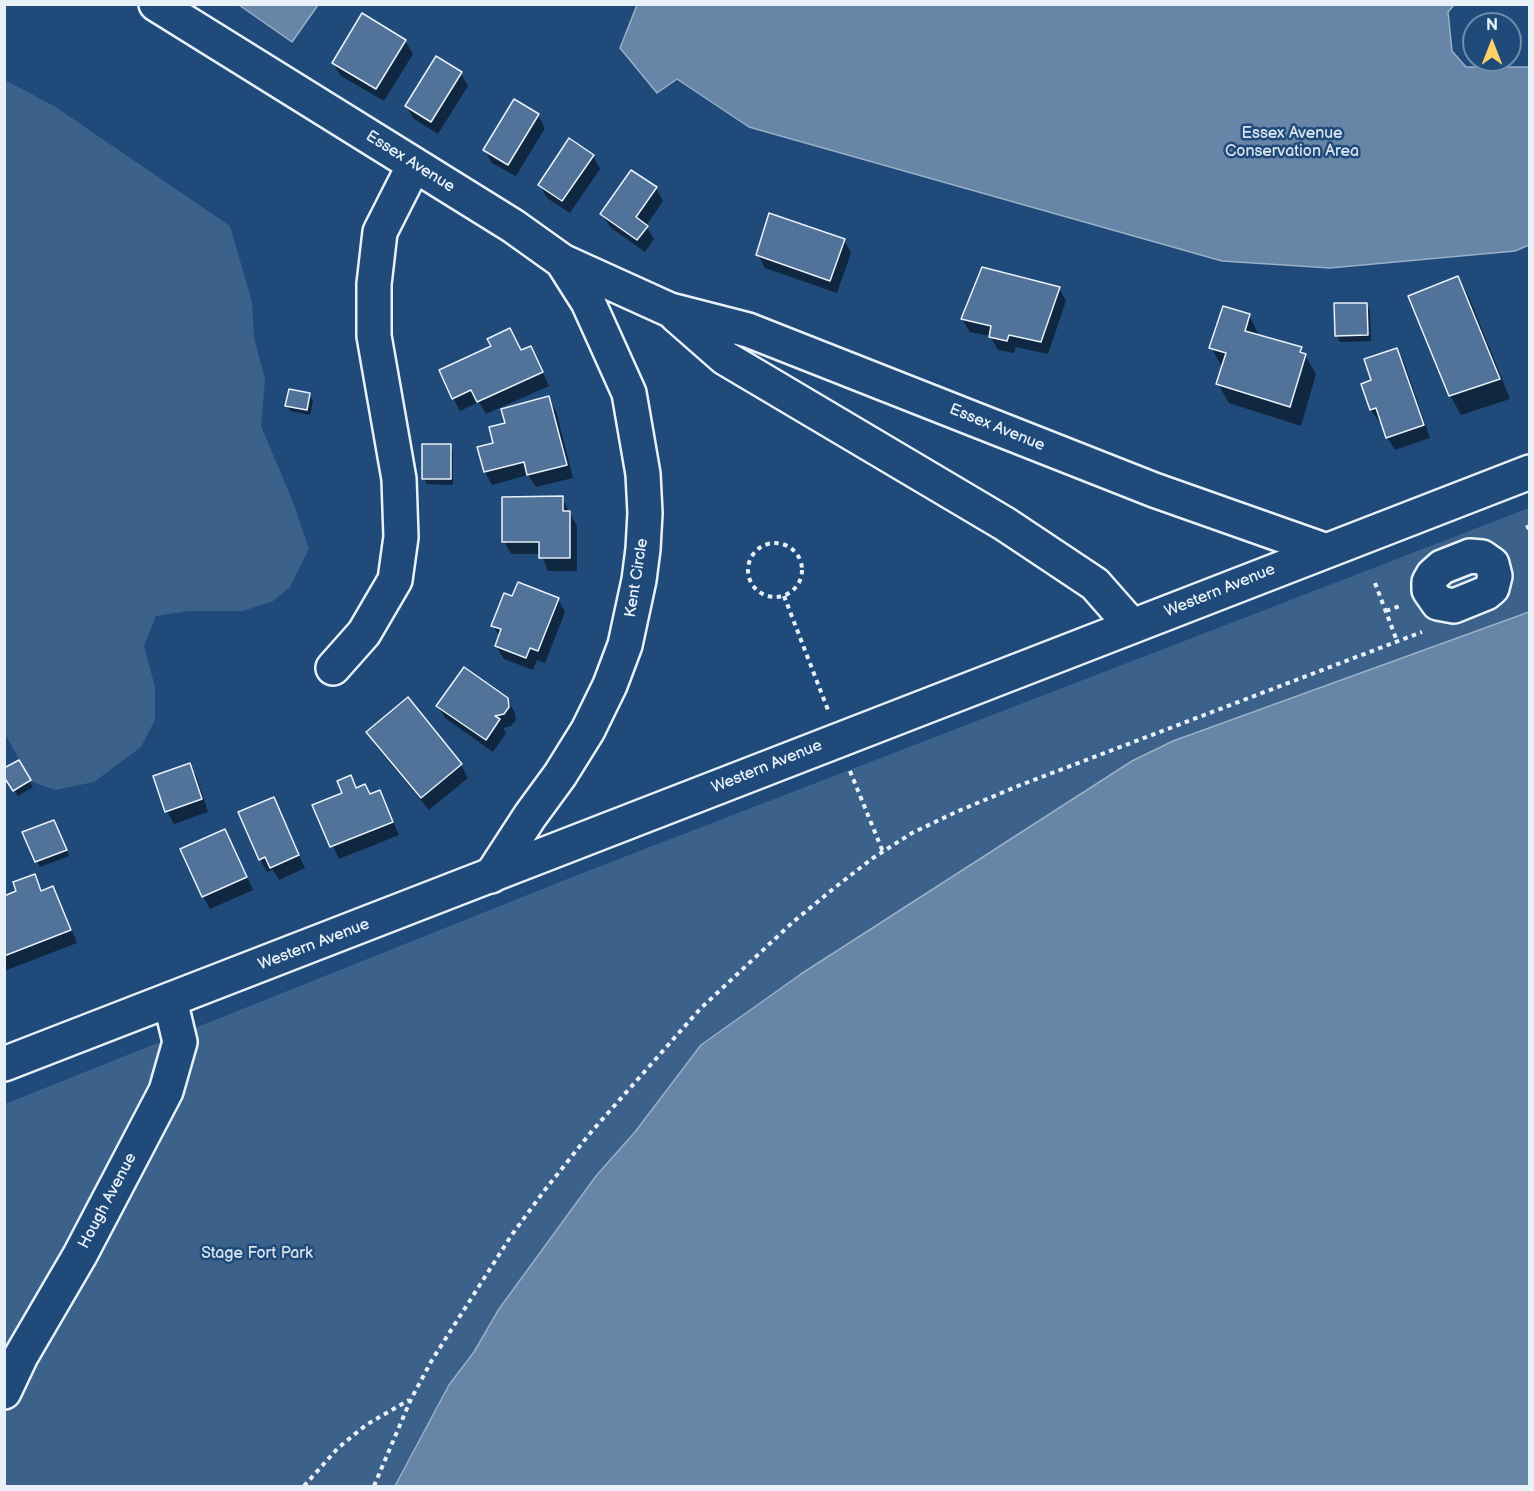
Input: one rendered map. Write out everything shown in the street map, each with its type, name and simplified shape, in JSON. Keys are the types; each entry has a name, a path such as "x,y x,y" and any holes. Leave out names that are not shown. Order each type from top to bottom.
{"street":[{"name":"Essex Avenue","path":"156,4 513,226 562,261 670,310 748,330 1154,490 1324,550"},
{"path":"333,668 364,633 395,580 401,537 399,479 374,336 374,284 381,232 414,165"},
{"name":"Kent Circle","path":"492,876 583,739 610,685 625,645 643,549 645,513 643,474 629,393 588,302 562,261"},
{"name":"Essex Avenue","path":"670,310 725,358 1005,524 1095,584 1132,626"},
{"name":"Western Avenue","path":"4,1064 1530,472"},
{"name":"Hough Avenue","path":"4,1392 21,1356 80,1255 129,1137 166,1091 180,1042 170,1000"}],"path":[{"path":"1527,525 1530,532"},
{"path":"770,543 783,544 795,551 801,562 803,573 799,585 793,592 784,596 766,597 756,590 750,581 748,567 752,555 759,548 770,543"},
{"path":"1375,582 1397,641"},
{"path":"784,596 826,704"},
{"path":"374,1486 411,1399 432,1360 511,1236 592,1131 700,1010 793,922 838,885 912,833 956,812 1018,786 1430,628"},
{"path":"855,782 883,852"},
{"path":"304,1486 338,1448 384,1414 411,1399"}],"green space":[{"path":"5,80 54,106 230,226 252,302 254,338 265,379 261,426 293,502 309,549 290,587 273,601 243,611 189,611 156,616 144,646 155,687 155,720 141,747 94,782 55,790 31,781 5,734"},
{"name":"Stage Fort Park","path":"1529,508 1529,612 1173,741 1132,761 1012,838 635,1132 596,1176 499,1309 474,1352 449,1385 395,1486 5,1486 5,1104 585,872"}],"shaded area":[{"path":"239,5 318,5 292,42"},
{"name":"Essex Avenue Conservation Area","path":"637,5 1454,5 1448,12 1452,51 1462,62 1462,72 1522,72 1522,67 1529,67 1529,245 1515,251 1330,268 1222,261 749,127 677,79 657,93 620,48"},
{"path":"1529,612 1529,1486 395,1486 449,1385 474,1352 499,1309 596,1176 635,1132 701,1045 801,974 1132,761 1173,741"}],"building":[{"path":"362,13 406,40 376,89 332,63"},
{"path":"436,56 462,72 431,122 405,106"},
{"path":"514,99 539,114 508,165 483,150"},
{"path":"569,138 594,155 562,201 538,185"},
{"path":"631,170 657,187 636,217 648,226 637,240 600,214"},
{"path":"769,213 845,239 830,281 756,255"},
{"path":"982,267 1060,287 1041,342 1009,335 1007,341 989,337 991,326 961,319"},
{"path":"1458,276 1500,379 1449,396 1408,296"},
{"path":"1334,303 1367,303 1368,335 1335,336"},
{"path":"1223,306 1250,314 1245,331 1302,347 1300,352 1306,354 1290,407 1216,384 1226,353 1209,348"},
{"path":"510,328 521,350 531,346 543,372 477,402 471,390 452,399 439,370 491,346 487,339"},
{"path":"1397,348 1424,425 1386,438 1376,408 1370,410 1361,384 1371,380 1364,359"},
{"path":"289,389 310,393 307,410 285,406"},
{"path":"549,396 567,465 527,475 524,462 484,472 477,447 493,443 489,427 505,423 501,409"},
{"path":"422,444 451,444 451,479 422,479"},
{"path":"563,496 563,511 570,511 570,558 539,558 539,542 502,542 502,497"},
{"path":"518,582 559,598 538,651 530,648 526,658 495,646 501,629 491,626 504,593 512,596"},
{"path":"464,667 508,698 509,707 504,714 495,716 500,719 486,740 436,706"},
{"path":"408,697 462,764 421,798 366,732"},
{"path":"19,760 31,780 13,791 4,777 4,768"},
{"path":"190,763 202,799 165,812 153,776"},
{"path":"351,775 356,788 365,784 370,794 380,790 393,822 330,847 312,805 342,793 337,781"},
{"path":"274,797 299,855 270,868 265,857 259,860 238,812"},
{"path":"54,820 67,850 35,862 22,832"},
{"path":"225,829 247,877 202,897 180,849"},
{"path":"35,874 41,891 53,886 71,930 4,956 4,896 16,891 13,882"}]}
